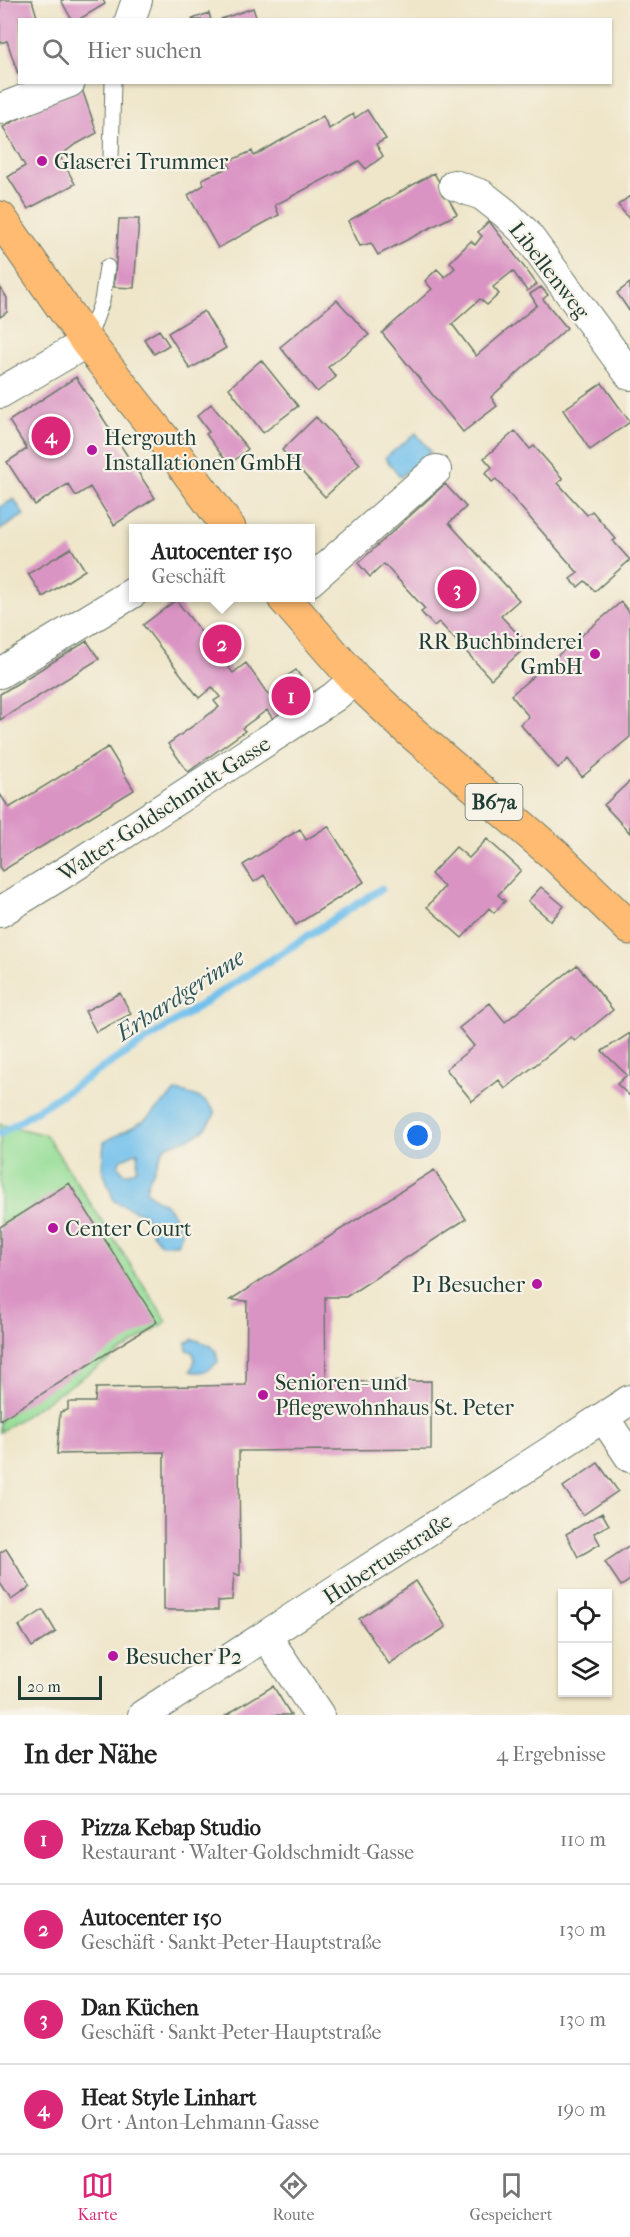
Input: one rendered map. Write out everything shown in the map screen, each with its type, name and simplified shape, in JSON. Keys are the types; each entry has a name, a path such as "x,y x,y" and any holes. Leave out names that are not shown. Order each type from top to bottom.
{"main road":[{"path":"0,218 87,342 172,450 225,524"},
{"name":"B67a","path":"299,602 355,679 408,729 556,856 630,928"}],"street":[{"path":"131,18 137,0"},
{"path":"0,109 65,84"},
{"name":"Libellenweg","path":"454,185 482,195 525,232 630,375"},
{"path":"0,393 87,342"},
{"path":"315,575 436,470"},
{"path":"0,673 129,595"},
{"name":"Walter-Goldschmidt-Gasse","path":"0,912 334,697 355,679"},
{"name":"Hubertusstraße","path":"143,1715 630,1400"},
{"path":"604,1418 630,1457"},
{"path":"266,1636 319,1715"}],"lane":[{"path":"111,158 112,84"},
{"path":"87,342 102,301 106,267"}],"green space":[{"name":"Center Court","path":"0,1124 46,1135 167,1321 0,1432"}],"water":[{"path":"416,433 431,452 400,477 385,458"},
{"path":"14,499 24,515 0,530 0,507"},
{"path":"176,1091 204,1100 215,1113 206,1127 195,1136 165,1146 148,1182 146,1191 166,1206 176,1220 182,1233 177,1244 161,1244 152,1233 145,1215 114,1201 102,1168 104,1142 144,1121","holes":["138,1152 137,1169 124,1173 118,1166 120,1160"]},
{"path":"193,1339 210,1345 216,1351 218,1362 206,1371 191,1371 195,1360 193,1352 187,1350 186,1343"}],"building":[{"path":"0,0 32,0 37,18 18,18 18,74 7,41 0,43"},
{"path":"61,0 103,0 105,4 81,18 71,18"},
{"path":"253,8 256,18 224,18"},
{"path":"209,13 210,18 195,18"},
{"name":"Glaserei Trummer","path":"82,89 97,133 60,156 75,184 28,209 8,177 25,166 3,127 50,102"},
{"path":"367,110 386,139 376,144 383,156 366,169 359,161 275,205 279,215 218,248 188,195 204,185 202,179 230,167 227,162 252,151 254,156 323,116 329,129 353,114 355,118"},
{"path":"434,173 457,214 378,255 371,243 360,246 348,221"},
{"path":"630,196 630,220 618,205"},
{"path":"119,219 139,219 134,288 114,287"},
{"path":"489,221 537,284 527,291 513,271 493,287 499,294 487,305 480,299 452,324 476,356 537,305 530,294 541,287 548,295 543,299 567,328 491,397 497,406 463,432 382,333 432,289 425,281 437,269 445,277 455,268 450,262 471,241 475,245 482,236 478,232"},
{"path":"630,283 630,312 617,293"},
{"path":"0,287 7,298 7,312 0,317"},
{"path":"337,300 369,335 328,367 336,377 317,392 280,347"},
{"path":"204,311 226,348 190,369 168,333"},
{"path":"159,330 169,345 154,354 144,339"},
{"path":"261,360 298,406 263,433 229,388"},
{"path":"76,377 155,498 114,525 90,487 76,496 68,484 35,505 7,462 27,449 9,421"},
{"path":"602,383 630,422 590,450 563,410"},
{"path":"211,404 248,449 229,465 206,434 209,432 197,416"},
{"path":"316,417 360,464 325,497 282,450"},
{"path":"515,431 530,449 534,446 563,479 558,483 587,515 592,511 616,539 613,541 630,560 595,591 585,581 578,587 570,579 578,573 496,479 492,482 485,473 492,467 484,458"},
{"path":"445,484 466,507 449,523 519,600 501,616 528,645 491,679 439,622 434,626 421,612 425,609 384,564 370,577 358,563"},
{"path":"71,548 85,570 43,597 28,574"},
{"path":"173,602 178,602 233,673 246,663 272,700 283,692 277,683 296,670 311,691 273,719 267,710 242,728 245,731 188,772 168,744 219,707 214,701 220,697 212,687 199,698 143,625"},
{"name":"RR Buchbinderei GmbH","path":"621,602 630,613 630,737 582,777 568,759 558,768 520,724 529,717 511,695"},
{"path":"87,641 99,659 0,720 0,694"},
{"path":"108,747 134,790 2,871 0,868 0,794 9,808"},
{"path":"630,781 630,833 604,805"},
{"path":"328,826 364,882 296,925 264,875 254,882 243,865 300,829 306,840"},
{"path":"487,839 521,870 498,895 505,901 494,913 489,908 462,938 427,907 444,887 431,874 456,847 469,858"},
{"path":"541,887 564,906 551,921 528,901"},
{"path":"577,965 613,1010 575,1041 571,1037 505,1089 499,1080 472,1101 446,1069 474,1046 459,1028 490,1003 505,1022"},
{"path":"120,993 131,1014 96,1032 85,1011"},
{"path":"630,1033 630,1096 617,1084 627,1075 602,1051"},
{"name":"Senioren- und Pflegewohnhaus St. Peter","path":"434,1170 466,1219 346,1297 325,1297 326,1382 431,1381 431,1449 239,1451 240,1576 234,1573 232,1600 218,1601 218,1610 164,1610 164,1452 57,1454 60,1412 68,1410 68,1402 95,1402 96,1388 246,1385 247,1301 230,1300"},
{"name":"Center Court","path":"69,1183 157,1322 0,1420 0,1227"},
{"path":"598,1463 618,1491 583,1515 563,1487"},
{"path":"602,1513 609,1525 594,1533 600,1544 578,1557 566,1534"},
{"path":"630,1545 630,1580 621,1586 605,1562"},
{"path":"6,1549 30,1587 11,1600 0,1583 0,1553"},
{"path":"416,1581 446,1627 389,1664 359,1619"},
{"path":"43,1610 56,1632 32,1647 19,1626"},
{"path":"273,1686 291,1715 226,1715"}],"waterway":[{"name":"Erhardgerinne","path":"0,1134 381,889"}],"place":[{"name":"Glaserei Trummer","path":"42,161"},
{"name":"Heat Style Linhart","path":"51,436"},
{"name":"Hergouth Installationen GmbH","path":"92,450"},
{"name":"Dan Küchen","path":"457,589"},
{"name":"Autocenter 150","path":"222,644"},
{"name":"RR Buchbinderei GmbH","path":"595,654"},
{"name":"Pizza Kebap Studio","path":"291,696"},
{"name":"Center Court","path":"53,1228"},
{"name":"P1 Besucher","path":"537,1284"},
{"name":"Senioren- und Pflegewohnhaus St. Peter","path":"263,1395"},
{"name":"Besucher P2","path":"113,1656"}]}
